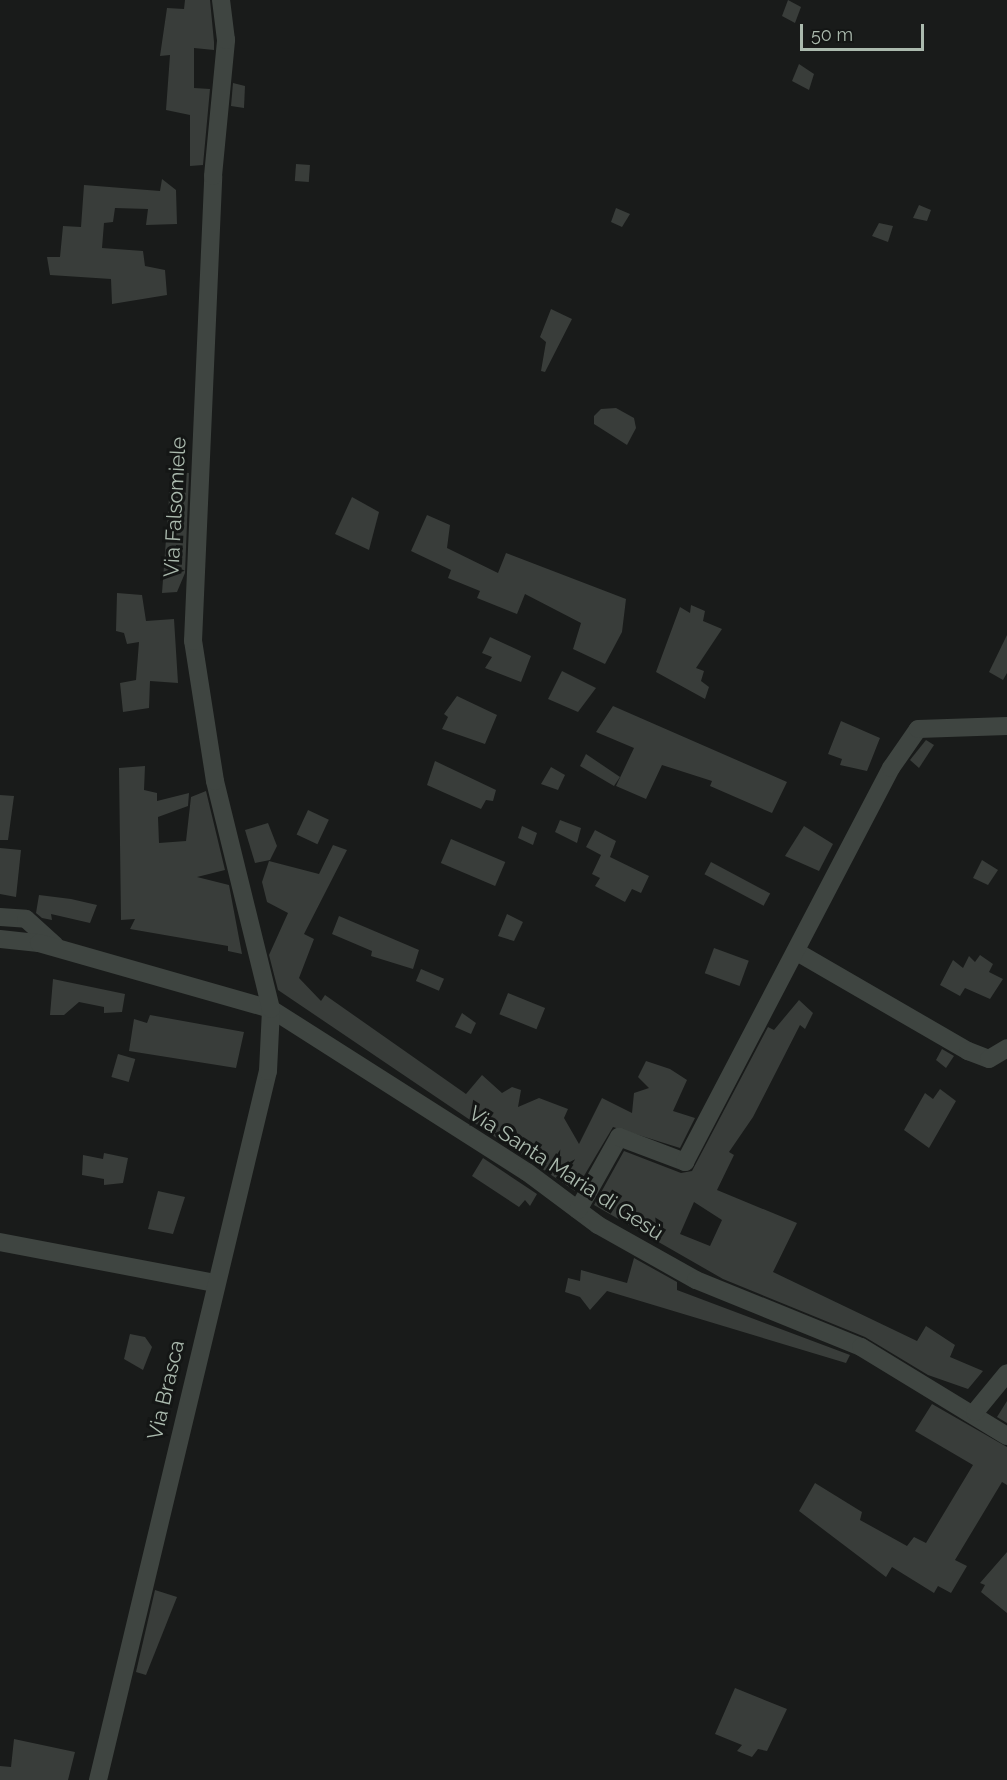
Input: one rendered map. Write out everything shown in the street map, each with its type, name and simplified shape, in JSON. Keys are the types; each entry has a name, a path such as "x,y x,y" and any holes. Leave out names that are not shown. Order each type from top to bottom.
{"street":[{"name":"Via Falsomiele","path":"221,0 226,40 213,176 193,641 215,781 271,1009"},
{"path":"578,1210 619,1137 686,1162 891,768 918,729 1007,726"},
{"path":"0,917 26,919 59,948"},
{"name":"Via Santa Maria di Gesù","path":"0,939 59,948 271,1009 527,1172 578,1210 696,1280 861,1347 975,1413 1007,1436"},
{"path":"797,952 968,1051 989,1059 1007,1048"},
{"name":"Via Brasca","path":"98,1780 214,1283 268,1071 271,1009"},
{"path":"0,1242 214,1283"},
{"path":"975,1413 1007,1373"}],"building":[{"path":"185,0 210,0 214,42 214,50 194,48 194,88 210,89 203,165 190,166 190,115 166,110 170,55 160,56 167,8 184,9"},
{"path":"788,0 801,7 795,23 782,16"},
{"path":"799,64 814,74 809,90 792,81"},
{"path":"233,83 245,86 244,108 231,106"},
{"path":"296,164 310,165 309,182 295,181"},
{"path":"162,179 176,190 177,224 146,225 148,209 115,208 113,222 104,223 102,248 143,251 145,266 165,270 167,295 112,304 111,279 50,275 47,257 60,257 63,226 81,227 84,185 160,191"},
{"path":"919,205 931,210 927,221 913,218"},
{"path":"616,208 630,214 622,227 611,222"},
{"path":"879,223 893,226 888,242 872,236"},
{"path":"551,309 572,319 545,372 541,371 546,342 540,337"},
{"path":"616,408 634,418 636,428 627,445 594,424 594,416 601,409"},
{"path":"171,472 189,473 185,573 177,592 162,593"},
{"path":"352,497 379,512 369,550 335,534"},
{"path":"427,515 450,525 447,548 498,573 506,553 626,599 622,632 605,664 573,649 581,623 525,594 517,614 477,598 480,591 448,578 451,570 411,551"},
{"path":"117,593 142,595 146,621 174,619 178,683 150,681 149,708 123,712 120,683 136,680 139,642 127,644 124,633 116,631"},
{"path":"691,605 705,611 703,621 722,629 696,668 704,671 701,681 709,687 705,699 656,672 680,607 690,613"},
{"path":"1007,635 1007,673 1003,680 989,672"},
{"path":"490,637 531,656 521,682 485,668 492,657 482,653"},
{"path":"562,671 596,688 578,712 548,699"},
{"path":"457,696 497,715 485,744 442,729 448,717 444,714"},
{"path":"613,706 787,782 772,813 710,786 712,781 662,765 646,799 616,786 634,748 596,732"},
{"path":"841,721 880,738 867,771 840,765 842,759 828,754"},
{"path":"926,740 934,745 919,768 910,760"},
{"path":"586,754 620,777 614,786 580,766"},
{"path":"435,761 496,790 493,801 486,800 481,809 427,785"},
{"path":"145,766 144,790 157,793 157,801 189,793 188,806 158,817 159,843 186,841 191,797 206,791 225,870 197,877 229,885 242,954 228,951 228,946 130,929 135,919 121,920 119,768"},
{"path":"551,767 565,775 558,790 541,784"},
{"path":"0,795 14,796 8,840 0,840"},
{"path":"308,810 329,820 317,844 297,834"},
{"path":"560,820 581,828 577,843 555,832"},
{"path":"268,823 277,846 270,860 255,863 245,830"},
{"path":"522,826 537,833 533,845 518,838"},
{"path":"804,826 833,844 819,871 785,856"},
{"path":"595,830 616,841 610,857 649,876 641,893 632,889 625,902 595,886 600,878 592,874 601,855 586,847"},
{"path":"451,839 505,862 495,886 441,863"},
{"path":"333,845 347,850 304,934 314,939 299,978 321,1001 325,995 466,1094 482,1075 502,1093 512,1087 521,1090 518,1107 539,1098 568,1109 564,1118 579,1144 602,1098 632,1113 634,1093 649,1088 638,1077 646,1061 670,1069 687,1080 673,1111 695,1118 680,1148 613,1127 575,1191 278,990 269,955 288,913 267,902 262,882 269,861 319,874"},
{"path":"0,848 21,850 16,897 0,894"},
{"path":"982,860 998,870 988,885 973,878"},
{"path":"711,862 770,893 764,906 704,874"},
{"path":"39,895 97,905 90,923 51,914 52,920 42,918 36,913"},
{"path":"507,914 523,922 514,941 498,936"},
{"path":"339,916 419,950 413,969 371,956 372,951 332,934"},
{"path":"714,948 749,961 740,986 705,973"},
{"path":"980,955 993,964 989,972 1003,979 990,999 965,988 960,996 940,985 953,960 963,968 969,956 975,962"},
{"path":"421,969 444,979 439,991 416,981"},
{"path":"53,979 125,994 122,1012 104,1013 104,1007 79,1002 64,1015 50,1015"},
{"path":"508,993 545,1008 536,1029 499,1014"},
{"path":"799,1000 813,1013 805,1029 800,1025 753,1117 729,1152 734,1155 717,1190 797,1223 773,1272 917,1341 926,1326 955,1345 950,1357 983,1371 968,1389 928,1375 865,1337 723,1279 594,1205 624,1151 681,1173 692,1171 768,1027 774,1030","holes":["694,1202 722,1220 710,1246 680,1234"]},
{"path":"462,1013 476,1023 471,1034 455,1027"},
{"path":"150,1015 244,1032 236,1068 129,1051 134,1019 147,1023"},
{"path":"942,1049 954,1056 946,1068 936,1060"},
{"path":"118,1054 135,1059 129,1082 111,1077"},
{"path":"940,1089 956,1101 929,1148 904,1130 925,1093 933,1099"},
{"path":"104,1153 128,1158 123,1183 104,1185 104,1179 82,1175 83,1155 103,1159"},
{"path":"483,1158 537,1194 530,1206 525,1200 519,1207 472,1176"},
{"path":"158,1191 185,1197 173,1234 148,1229"},
{"path":"634,1258 677,1282 677,1290 850,1355 846,1363 607,1291 590,1310 580,1297 565,1292 568,1278 580,1281 581,1270 627,1283"},
{"path":"130,1334 145,1337 152,1347 143,1370 124,1359"},
{"path":"1007,1401 1007,1423 997,1417"},
{"path":"932,1404 1007,1447 1007,1485 1002,1482 955,1560 967,1566 951,1593 938,1586 934,1593 892,1567 886,1577 799,1511 815,1483 862,1512 860,1520 907,1546 914,1537 926,1543 973,1465 915,1431"},
{"path":"1007,1552 1007,1613 981,1592 985,1585 980,1583"},
{"path":"155,1590 177,1597 146,1675 136,1672"},
{"path":"735,1688 787,1709 767,1751 758,1749 752,1757 737,1751 742,1745 715,1734"},
{"path":"14,1739 75,1752 68,1780 0,1780 0,1766 11,1767"}]}
